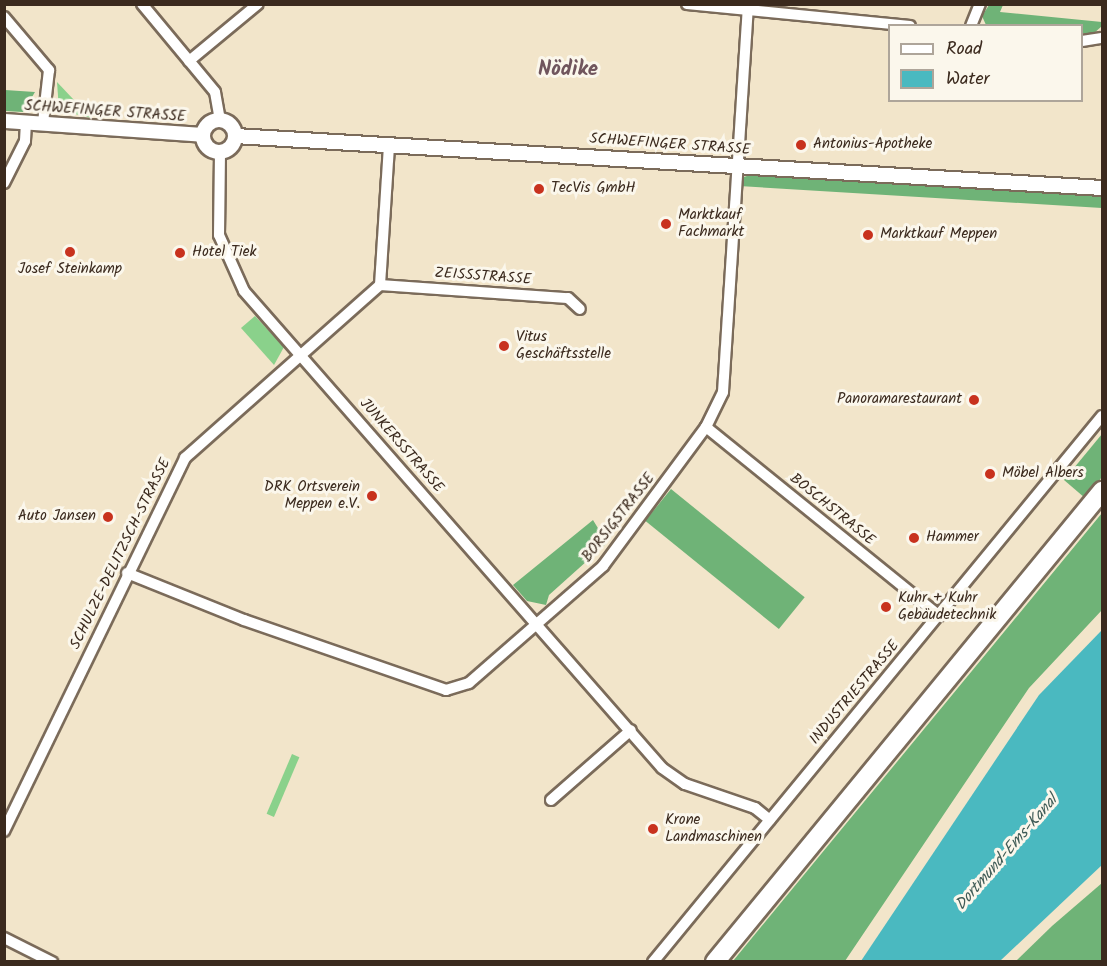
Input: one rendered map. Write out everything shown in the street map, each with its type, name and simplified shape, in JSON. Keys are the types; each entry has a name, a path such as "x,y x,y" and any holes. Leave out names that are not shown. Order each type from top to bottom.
{"main road":[{"path":"715,962 1102,491"}],"street":[{"path":"142,4 215,92 220,120 232,127 235,136 231,148 220,153"},
{"path":"189,61 258,4"},
{"path":"687,4 748,7 893,24"},
{"path":"972,24 980,4"},
{"name":"BORSIGSTRASSE","path":"127,573 244,620 447,690 469,683 603,566 706,427 723,392 748,7"},
{"path":"4,17 49,70 43,123"},
{"path":"1083,41 1102,38"},
{"name":"SCHWEFINGER STRASSE","path":"220,120 210,122 203,135 206,146 220,153"},
{"name":"SCHWEFINGER STRASSE","path":"4,121 203,135"},
{"path":"4,183 25,141 26,123"},
{"name":"SCHWEFINGER STRASSE","path":"235,136 1102,188"},
{"path":"380,285 390,144"},
{"name":"JUNKERSSTRASSE","path":"220,153 219,235 228,264 300,354 536,625 673,777 755,808 770,820"},
{"name":"ZEISSSTRASSE","path":"380,285 568,298 580,309"},
{"name":"SCHULZE-DELITZSCH-STRASSE","path":"4,831 127,573 185,458 380,285"},
{"name":"INDUSTRIESTRASSE","path":"653,962 1102,416"},
{"name":"BOSCHSTRASSE","path":"706,427 939,616"},
{"path":"551,801 631,730"},
{"path":"4,938 52,962"}],"green space":[{"path":"989,5 1003,5 1000,12 1102,22 1102,26 1093,34 1083,33 1083,24 986,24 982,16"},
{"path":"57,82 91,118 59,110"},
{"path":"4,90 35,92 23,112 5,111"},
{"path":"758,172 1102,194 1102,208 739,186 744,177"},
{"path":"255,316 284,347 274,365 241,328"},
{"path":"1102,434 1102,477 1085,498 1064,480"},
{"path":"671,489 805,597 779,629 645,521"},
{"path":"1102,513 1102,610 1029,688 845,961 733,961"},
{"path":"593,520 607,543 549,595 546,605 527,601 513,585"},
{"path":"292,754 299,757 274,817 267,814"},
{"path":"1102,883 1102,961 1016,961 1052,926"}],"water":[{"name":"Dortmund-Ems-Kanal","path":"1102,630 1102,865 1000,961 861,961 1039,695"}],"place":[{"name":"Antonius-Apotheke","path":"801,145"},
{"name":"TecVis GmbH","path":"539,189"},
{"name":"Marktkauf Fachmarkt","path":"666,224"},
{"name":"Marktkauf Meppen","path":"868,235"},
{"name":"Josef Steinkamp","path":"70,252"},
{"name":"Hotel Tiek","path":"180,253"},
{"name":"Vitus Geschäftsstelle","path":"504,346"},
{"name":"Panoramarestaurant","path":"974,400"},
{"name":"Möbel Albers","path":"990,474"},
{"name":"DRK Ortsverein Meppen e.V.","path":"372,496"},
{"name":"Auto Jansen","path":"108,517"},
{"name":"Hammer","path":"914,538"},
{"name":"Kuhr + Kuhr Gebäudetechnik","path":"886,607"},
{"name":"Krone Landmaschinen","path":"653,829"}],"district":[{"name":"Nödike","path":"568,70"}]}
